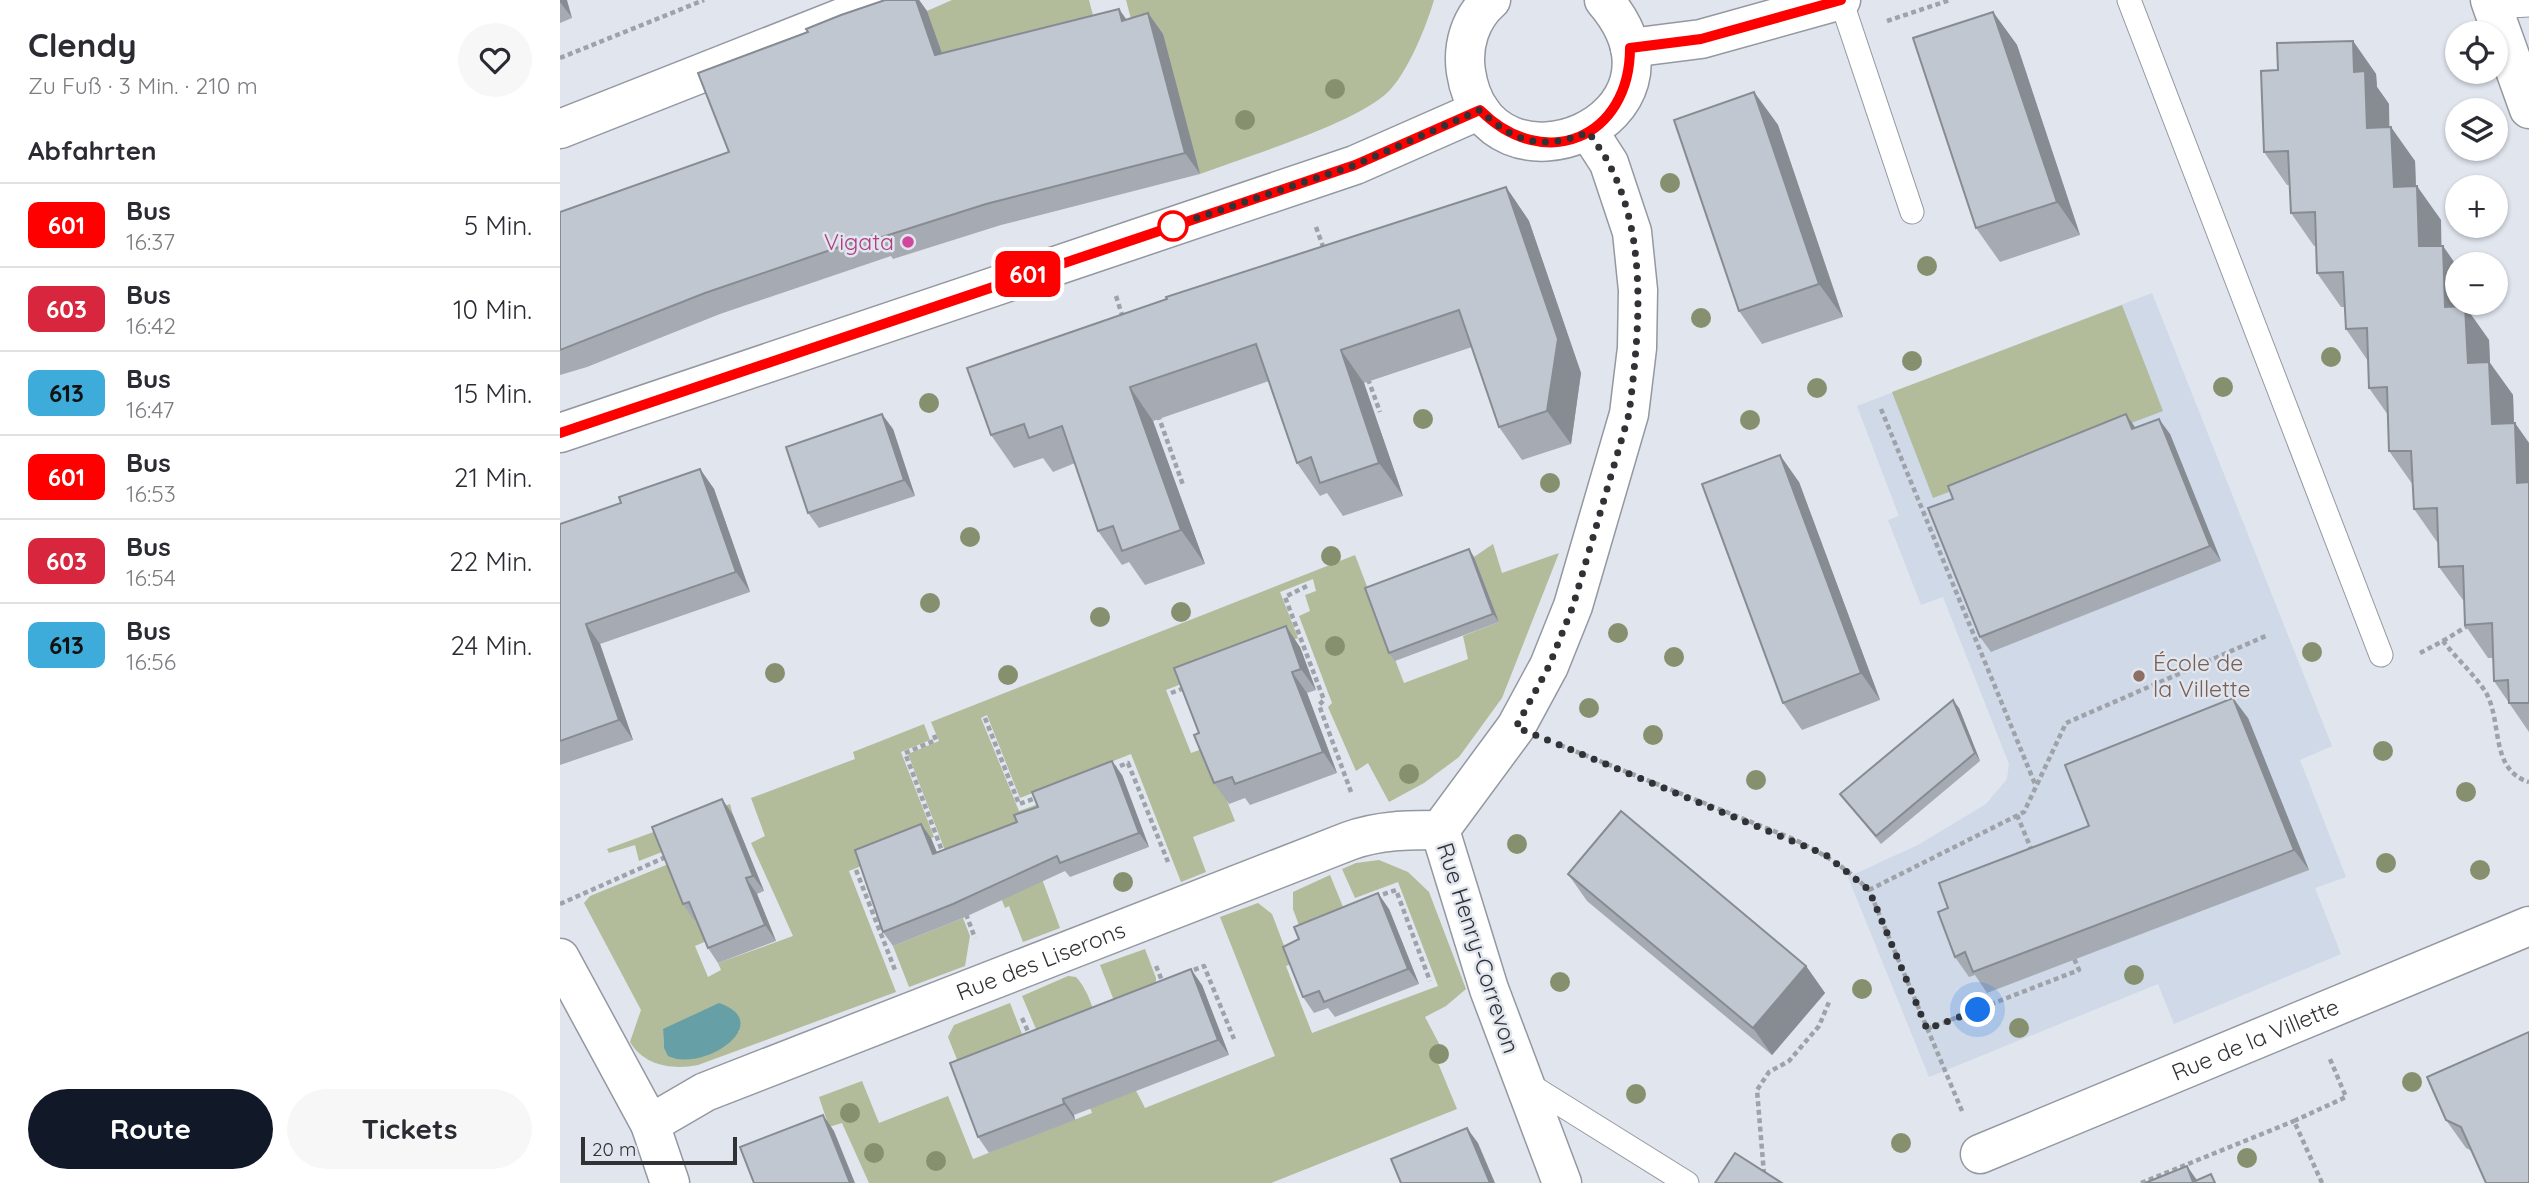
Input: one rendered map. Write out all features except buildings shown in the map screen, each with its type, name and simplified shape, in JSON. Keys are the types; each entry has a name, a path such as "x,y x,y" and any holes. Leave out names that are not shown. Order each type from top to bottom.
{"street":[{"path":"560,129 887,0"},
{"path":"1485,2 1469,30 1464,57 1468,85 1480,110 1498,127 1519,138 1542,143 1566,141 1589,132 1608,117 1622,97 1630,72 1630,48 1620,18 1604,0"},
{"path":"1630,48 1701,39 1841,0"},
{"path":"2504,4 2529,109"},
{"path":"560,433 1355,165 1480,110"},
{"name":"Rue Henry-Correvon","path":"1562,1183 1489,989 1440,830 1516,727 1549,666 1573,606 1629,414 1636,361 1638,290 1632,232 1609,163 1589,132"},
{"name":"Rue des Liserons","path":"650,1124 705,1092 1366,835 1440,830"},
{"name":"Rue de la Villette","path":"1980,1154 2529,926"},
{"path":"560,958 650,1124 670,1183"}],"lane":[{"path":"1841,0 1912,212"},
{"path":"2129,0 2381,655"},
{"path":"1522,1081 1687,1183"}],"path":[{"path":"560,58 705,0"},
{"path":"1316,226 1329,263"},
{"path":"1115,295 1128,330"},
{"path":"1367,375 1380,412"},
{"path":"1155,407 1183,485"},
{"path":"1881,409 2036,785"},
{"path":"1307,586 1285,597 1324,700 1319,705 1366,835"},
{"path":"2381,655 2426,653 2478,620"},
{"path":"1869,890 2024,812 2066,723 2268,635"},
{"path":"1289,645 1301,640"},
{"path":"2443,641 2483,689 2492,705 2505,764 2516,778 2529,782"},
{"path":"1171,693 1194,684"},
{"path":"985,718 1019,804 1050,793"},
{"path":"1516,727 1826,855 1869,890 1980,1154"},
{"path":"934,735 936,740 905,753 947,864"},
{"path":"1106,771 1128,763 1185,905"},
{"path":"2017,815 2033,854"},
{"path":"560,904 668,856"},
{"path":"856,870 911,1012"},
{"path":"1371,898 1396,890 1430,981"},
{"path":"966,913 980,949"},
{"path":"1927,1029 2079,970 2069,944"},
{"path":"1183,974 1204,966 1234,1039"},
{"path":"1162,982 1173,978"},
{"path":"1765,1177 1757,1090 1769,1072 1789,1062 1812,1035 1829,1002"},
{"path":"2141,1183 2346,1097 2312,1017"},
{"path":"2294,1121 2322,1183"}],"shaded area":[{"name":"École de la Villette","path":"2152,293 2332,746 2300,760 2346,877 2315,888 2341,954 2174,1024 2158,984 1929,1077 1848,877 1918,845 1986,804 2007,779 2009,764 1943,597 1921,605 1888,520 1899,516 1857,406"}],"green space":[{"path":"952,0 1089,0 1099,38 953,86 927,11"},
{"path":"1126,0 1434,0 1421,36 1402,73 1388,92 1372,104 1326,127 1200,174 1137,42"},
{"path":"2122,305 2163,411 1933,498 1892,392"},
{"path":"1493,544 1502,573 1559,553 1502,698 1459,757 1424,783 1389,802 1368,763 1356,771 1328,707 1332,703 1299,616 1310,611 1305,595 1316,591 1313,579 1280,592 1298,638 1166,690 1191,753 1202,749 1209,756 1235,821 1193,837 1206,872 1181,882 1131,754 1020,798 987,715 981,718 1019,811 1041,803 1024,830 1060,928 1023,942 1009,906 1005,908 983,853 951,866 908,754 939,741 931,722 1355,555 1404,683 1468,659 1463,636 1499,622 1474,557"},
{"path":"924,724 930,740 901,752 934,837 849,871 896,992 698,1065 669,1066 643,1056 630,1042 641,1010 584,903 590,896 671,863 709,940 695,946 708,977 721,970 718,963 793,936 751,843 765,836 751,798 855,759 853,752","holes":["663,1030 740,1031 664,1048"]},
{"path":"730,804 733,815 663,842 667,850 639,861 635,845 609,853 607,849"},
{"path":"1379,860 1408,872 1429,892 1466,989 1446,1006 1425,1017 1445,1055 1436,1058 1457,1109 1271,1183 869,1183 842,1123 829,1127 819,1097 862,1081 879,1123 948,1096 973,1159 1092,1113 1061,1028 1039,1036 1022,996 1068,976 1076,977 1081,983 1104,1037 1145,1108 1275,1056 1220,917 1258,903 1272,914 1291,964 1286,966 1312,1033 1438,986 1398,882 1355,898 1342,869 1356,863"},
{"path":"1330,875 1350,924 1305,942 1293,909 1293,892"},
{"path":"963,918 970,936 965,966 909,987 893,946"},
{"path":"1145,949 1156,978 1156,986 1120,1016 1100,965"},
{"path":"1010,1003 1029,1052 964,1077 948,1037 954,1025"}],"water":[{"path":"719,1003 735,1012 740,1022 738,1033 715,1052 699,1058 668,1056 664,1048 663,1029"}],"bus line":[{"name":"601","path":"560,433 1355,165 1480,110 1498,127 1519,138 1542,143 1566,141 1589,132 1608,117 1622,97 1630,72 1630,48 1701,39 1841,0"}],"place":[{"name":"Vigata","path":"908,242"},
{"name":"École de la Villette","path":"2139,676"}],"route":[{"path":"1173,226 1355,165 1480,110 1498,127 1519,138 1542,143 1566,141 1589,132 1609,163 1632,232 1638,290 1637,348 1632,392 1629,414 1600,520 1573,606 1549,666 1516,727 1791,838 1826,855 1869,890 1927,1029 1978,1010"}]}
